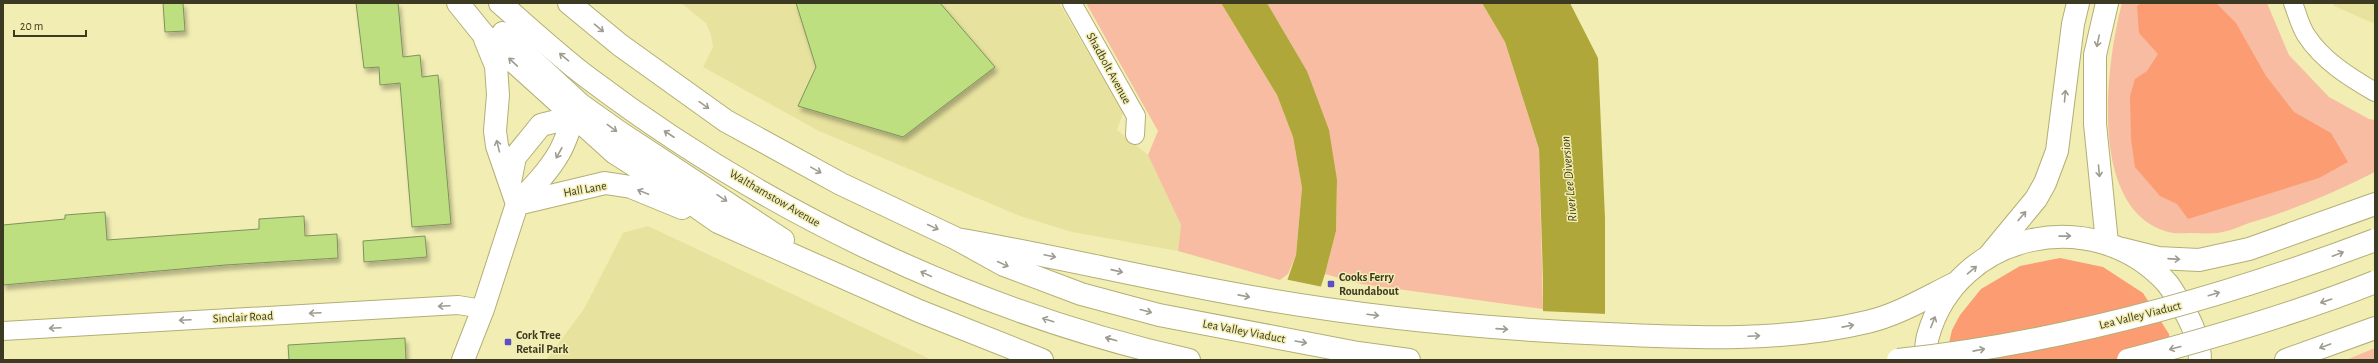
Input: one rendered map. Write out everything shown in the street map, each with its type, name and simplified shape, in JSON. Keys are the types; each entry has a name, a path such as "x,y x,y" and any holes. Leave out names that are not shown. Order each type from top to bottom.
{"main road":[{"path":"458,3 483,34 577,111 618,132 695,181 833,274"},
{"path":"462,3 489,21 577,111 615,153 718,222 919,311 1042,360"},
{"name":"Walthamstow Avenue","path":"500,3 592,80 647,120 770,197 852,240 953,286 1085,332 1189,360"},
{"path":"569,3 620,45 726,121 841,184 957,239 1079,262 1253,298 1451,325 1532,331 1714,337 1809,333 1869,322 1897,312 1956,283 1988,256 2036,199 2045,183 2057,151 2073,24 2078,3"},
{"path":"2107,3 2095,55 2095,124 2114,246"},
{"path":"483,34 496,66 498,95 495,131 497,146 518,204"},
{"path":"510,182 515,157 541,125 577,111"},
{"path":"463,360 483,309 518,204 548,171 566,139 577,111"},
{"name":"Hall Lane","path":"518,204 605,184 632,187 718,222"},
{"path":"1988,256 2024,240 2068,236 2114,246 2158,258 2199,260 2249,249 2375,204"},
{"name":"Lea Valley Viaduct","path":"957,239 1004,265 1081,294 1159,315 1358,353 1409,360"},
{"name":"Lea Valley Viaduct","path":"1898,360 1965,352 2068,333 2173,307 2305,267 2375,240"},
{"path":"2114,246 2140,259 2167,283 2190,320 2200,360"},
{"path":"2128,360 2219,336 2328,301 2375,282"},
{"path":"1925,360 1928,337 1938,311 1956,283"},
{"path":"2286,360 2375,328"}],"street":[{"name":"Shadbolt Avenue","path":"1072,3 1136,116 1135,136"},
{"path":"2293,3 2305,34 2322,55 2337,68 2375,92"},
{"name":"Sinclair Road","path":"3,331 458,305 483,309"}],"shaded area":[{"path":"681,3 1059,3 1123,113 1117,130 1148,155 1181,225 1178,251 1072,232 1020,216 819,131 703,67 713,47 711,35 706,23"},
{"path":"1086,3 1221,3 1277,95 1293,137 1302,188 1296,255 1288,274 1280,280 1178,251 1181,225 1148,155 1158,131"},
{"path":"1267,3 1482,3 1505,42 1539,149 1543,309 1361,284 1325,274 1336,231 1337,180 1307,71"},
{"path":"2122,3 2267,3 2289,55 2329,97 2369,119 2375,120 2375,172 2329,194 2297,207 2221,232 2171,233 2142,218 2124,196 2114,166 2109,132 2108,96 2111,61"},
{"path":"2142,3 2216,3 2236,23 2266,76 2294,112 2331,133 2348,162 2319,178 2188,219 2177,204 2160,196 2135,167 2131,139 2130,96 2135,79 2147,71 2158,54 2139,33 2137,6"},
{"path":"2333,3 2375,3 2375,24 2334,6"},
{"name":"Cork Tree Retail Park","path":"648,226 932,360 546,360 584,309 623,233"},
{"path":"2060,258 2103,267 2143,293 2169,334 2173,360 1945,360 1952,330 1960,315 1981,289 2020,266"},
{"path":"2375,348 2375,360 2346,360"}],"water":[{"path":"1221,3 1267,3 1307,71 1329,130 1337,180 1336,231 1325,274 1297,360 1260,360 1296,255 1302,188 1293,137 1277,95"},
{"name":"River Lee Diversion","path":"1482,3 1570,3 1598,58 1605,218 1605,360 1543,360 1543,280 1539,149 1505,42"}],"pier":[{"path":"1284,279 1323,287 1299,360 1258,360"},
{"path":"1541,311 1607,314 1607,360 1541,360"}],"building":[{"path":"163,3 183,3 185,31 165,32"},
{"path":"356,3 398,3 403,57 420,55 422,77 438,75 451,224 412,227 400,83 380,85 379,67 364,68"},
{"path":"796,3 940,3 995,67 903,137 798,106 816,67"},
{"path":"105,212 107,240 259,229 259,219 304,216 305,236 337,234 338,258 225,265 3,285 3,225 65,219 65,215"},
{"path":"425,236 427,257 364,262 363,241"},
{"path":"405,338 406,360 289,360 288,345"}],"place":[{"name":"Cooks Ferry Roundabout","path":"1331,284"},
{"name":"Cork Tree Retail Park","path":"508,342"}]}
